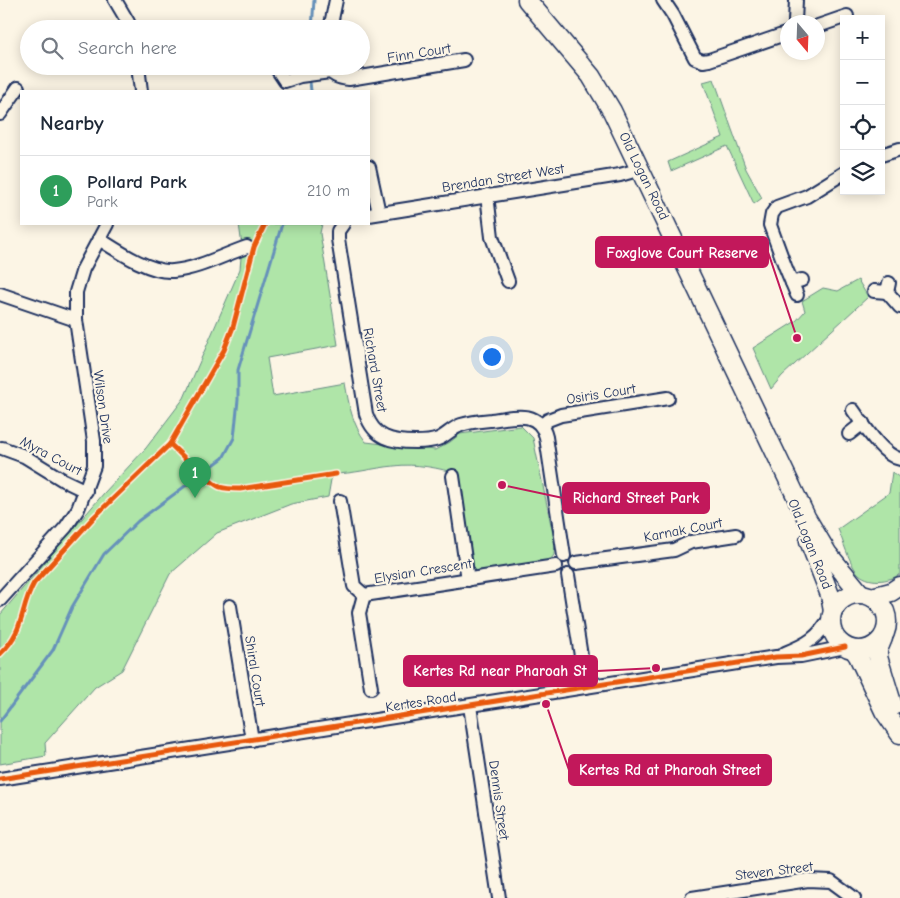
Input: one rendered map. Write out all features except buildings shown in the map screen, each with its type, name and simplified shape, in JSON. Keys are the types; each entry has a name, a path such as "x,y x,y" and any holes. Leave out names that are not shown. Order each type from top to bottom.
{"main road":[{"name":"Old Logan Road","path":"527,0 591,76 612,110 806,517 828,554 867,595"},
{"name":"Old Logan Road","path":"774,450 799,519 817,558 830,595 832,613"},
{"path":"900,586 891,592 852,595 844,598 832,613 831,625 833,634 838,641 858,656 884,711 900,734"},
{"path":"849,649 870,648 885,635 888,618 885,610 880,602 867,595"},
{"path":"900,615 885,635 878,650 878,660 893,706 900,718"}],"street":[{"path":"115,0 127,20"},
{"path":"332,20 336,0"},
{"path":"663,0 695,58 703,61 780,36"},
{"path":"796,0 797,15"},
{"path":"825,24 840,18"},
{"name":"Finn Court","path":"348,85 464,60"},
{"path":"139,75 141,90"},
{"path":"279,75 286,86 304,75"},
{"path":"336,75 348,85"},
{"path":"0,114 18,88"},
{"path":"885,154 900,149"},
{"name":"Brendan Street West","path":"374,214 487,195 620,176 641,169"},
{"path":"797,286 770,225 772,214 777,207 807,196 840,175"},
{"path":"370,176 374,214"},
{"path":"487,195 492,236 508,281"},
{"name":"Wilson Drive","path":"0,600 66,528 78,509 94,466 94,441 76,320 76,292 84,269 106,225"},
{"name":"Richard Street","path":"341,225 338,231 338,239 364,405 369,423 374,430 386,438 425,442 438,439 461,425 519,416 527,417 541,426"},
{"path":"99,239 150,268 171,272 188,268 247,247"},
{"path":"883,289 900,307"},
{"path":"0,294 76,320"},
{"name":"Osiris Court","path":"541,426 548,420 560,415 668,398"},
{"path":"853,410 888,453 900,459"},
{"path":"849,434 863,423"},
{"path":"541,426 546,438 564,556"},
{"name":"Myra Court","path":"2,448 24,456 63,480 86,491"},
{"path":"453,476 468,580"},
{"name":"Elysian Crescent","path":"340,501 354,586 364,595 556,566"},
{"name":"Karnak Court","path":"576,563 674,550 691,542 736,535"},
{"path":"564,556 572,557 576,563 574,571 568,575 560,573 556,566 559,558 564,556"},
{"path":"568,575 586,687"},
{"path":"364,595 359,613 371,688"},
{"name":"Shiral Court","path":"230,606 252,740"},
{"name":"Kertes Road","path":"776,657 809,643 820,633 832,613"},
{"name":"Kertes Road","path":"0,779 776,657 801,656 849,649"},
{"name":"Dennis Street","path":"470,706 499,898"},
{"name":"Steven Street","path":"692,898 808,880 831,881 854,898"}],"green space":[{"path":"714,79 746,169 762,198 754,204 727,146 671,171 668,162 723,137 703,82"},
{"path":"239,225 322,225 320,233 338,345 267,358 273,396 345,383 354,421 366,442 435,450 460,434 521,426 533,438 555,544 554,555 548,563 474,573 459,474 435,468 410,465 332,474 328,497 291,504 217,533 170,574 122,670 95,687 45,743 46,756 0,764 0,615 104,493 146,448 184,398 240,269 242,246"},
{"path":"858,280 868,297 782,376 771,389 753,348 796,321 805,311 802,301 823,288 838,291"},
{"path":"892,472 900,478 900,574 890,579 872,580 861,576 854,568 838,529 889,493"}],"waterway":[{"path":"313,20 314,0"},
{"path":"310,82 311,90"},
{"path":"0,721 53,650 72,607 104,554 138,521 223,458 234,438 238,400 238,370 282,225"}],"cycle path":[{"path":"0,654 18,628 34,583 94,517 170,444 224,350 233,327 254,247 265,225"},
{"path":"170,444 214,484 225,488 240,489 336,474"},
{"path":"0,779 776,657 801,656 845,647"}],"place":[{"name":"Foxglove Court Reserve","path":"797,338"},
{"name":"Richard Street Park","path":"502,485"},
{"name":"Pollard Park","path":"195,498"},
{"name":"Kertes Rd near Pharoah St","path":"656,668"},
{"name":"Kertes Rd at Pharoah Street","path":"546,704"}]}
